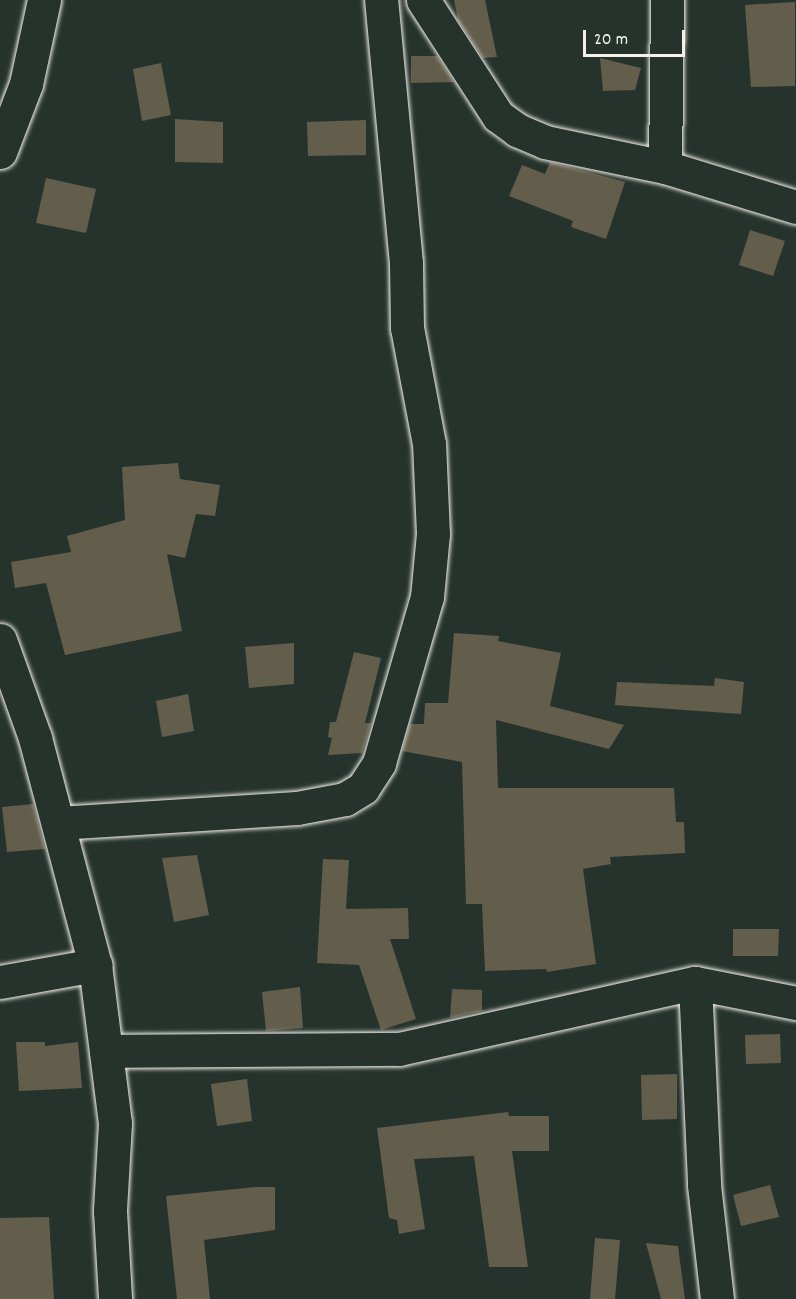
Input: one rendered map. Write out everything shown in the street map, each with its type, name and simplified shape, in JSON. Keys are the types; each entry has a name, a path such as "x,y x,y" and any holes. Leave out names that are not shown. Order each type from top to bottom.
{"street":[{"path":"0,152 26,84 44,0"},
{"path":"57,823 297,808 345,799 363,788 379,763 427,597 433,534 429,444 406,328 406,263 381,0"},
{"path":"423,0 498,116 517,130 545,142 665,167 796,207"},
{"path":"665,167 667,0"},
{"path":"0,639 22,693 95,965 115,1123 110,1211 115,1299"},
{"path":"0,982 95,965"},
{"path":"106,1051 399,1049 696,983 796,1003"},
{"path":"696,983 705,1185 717,1299"}],"building":[{"path":"454,0 485,0 497,57 483,58 458,20"},
{"path":"795,2 795,86 751,87 745,5"},
{"path":"411,56 437,56 454,82 411,83"},
{"path":"600,58 641,68 635,90 603,91"},
{"path":"161,63 171,115 142,121 133,69"},
{"path":"175,119 223,122 223,163 175,162"},
{"path":"366,120 366,155 308,156 307,122"},
{"path":"550,162 625,182 606,239 571,227 573,221 509,196 522,165 545,174"},
{"path":"46,178 96,189 86,233 36,223"},
{"path":"750,230 785,241 773,276 739,265"},
{"path":"178,463 180,479 220,485 215,516 196,514 185,558 167,554 182,631 65,655 46,583 15,588 11,562 71,552 67,536 125,520 122,467"},
{"path":"454,633 499,636 498,641 561,653 550,706 624,725 609,749 496,720 498,788 674,788 676,822 684,822 685,853 610,857 611,864 583,869 596,964 547,972 546,969 485,971 482,904 466,904 462,762 402,751 410,724 424,724 425,703 448,703"},
{"path":"294,643 294,684 249,688 245,647"},
{"path":"354,652 381,658 365,723 371,723 362,753 328,755 332,738 328,737 330,722 336,722"},
{"path":"715,678 744,682 741,714 615,705 617,682 714,686"},
{"path":"188,694 194,731 162,737 156,701"},
{"path":"33,804 45,849 7,852 2,807"},
{"path":"197,855 209,915 174,922 162,858"},
{"path":"323,859 349,860 346,909 408,908 409,939 390,939 416,1019 381,1030 359,965 317,963"},
{"path":"733,929 779,929 778,956 733,956"},
{"path":"300,987 303,1028 266,1031 262,992"},
{"path":"452,989 482,990 482,1011 450,1018"},
{"path":"780,1034 781,1063 746,1064 745,1035"},
{"path":"16,1042 45,1042 45,1046 78,1042 82,1088 19,1091"},
{"path":"677,1074 677,1119 642,1120 641,1075"},
{"path":"247,1079 252,1121 217,1126 211,1084"},
{"path":"508,1112 509,1116 549,1116 549,1151 512,1151 528,1267 489,1267 474,1156 414,1159 425,1229 399,1234 397,1220 389,1218 377,1128"},
{"path":"770,1185 779,1217 741,1226 733,1195"},
{"path":"275,1187 275,1230 204,1240 210,1299 177,1299 166,1196"},
{"path":"49,1217 54,1299 0,1299 0,1218"},
{"path":"595,1238 620,1240 615,1299 590,1299"},
{"path":"646,1243 678,1246 685,1299 661,1299"}]}
